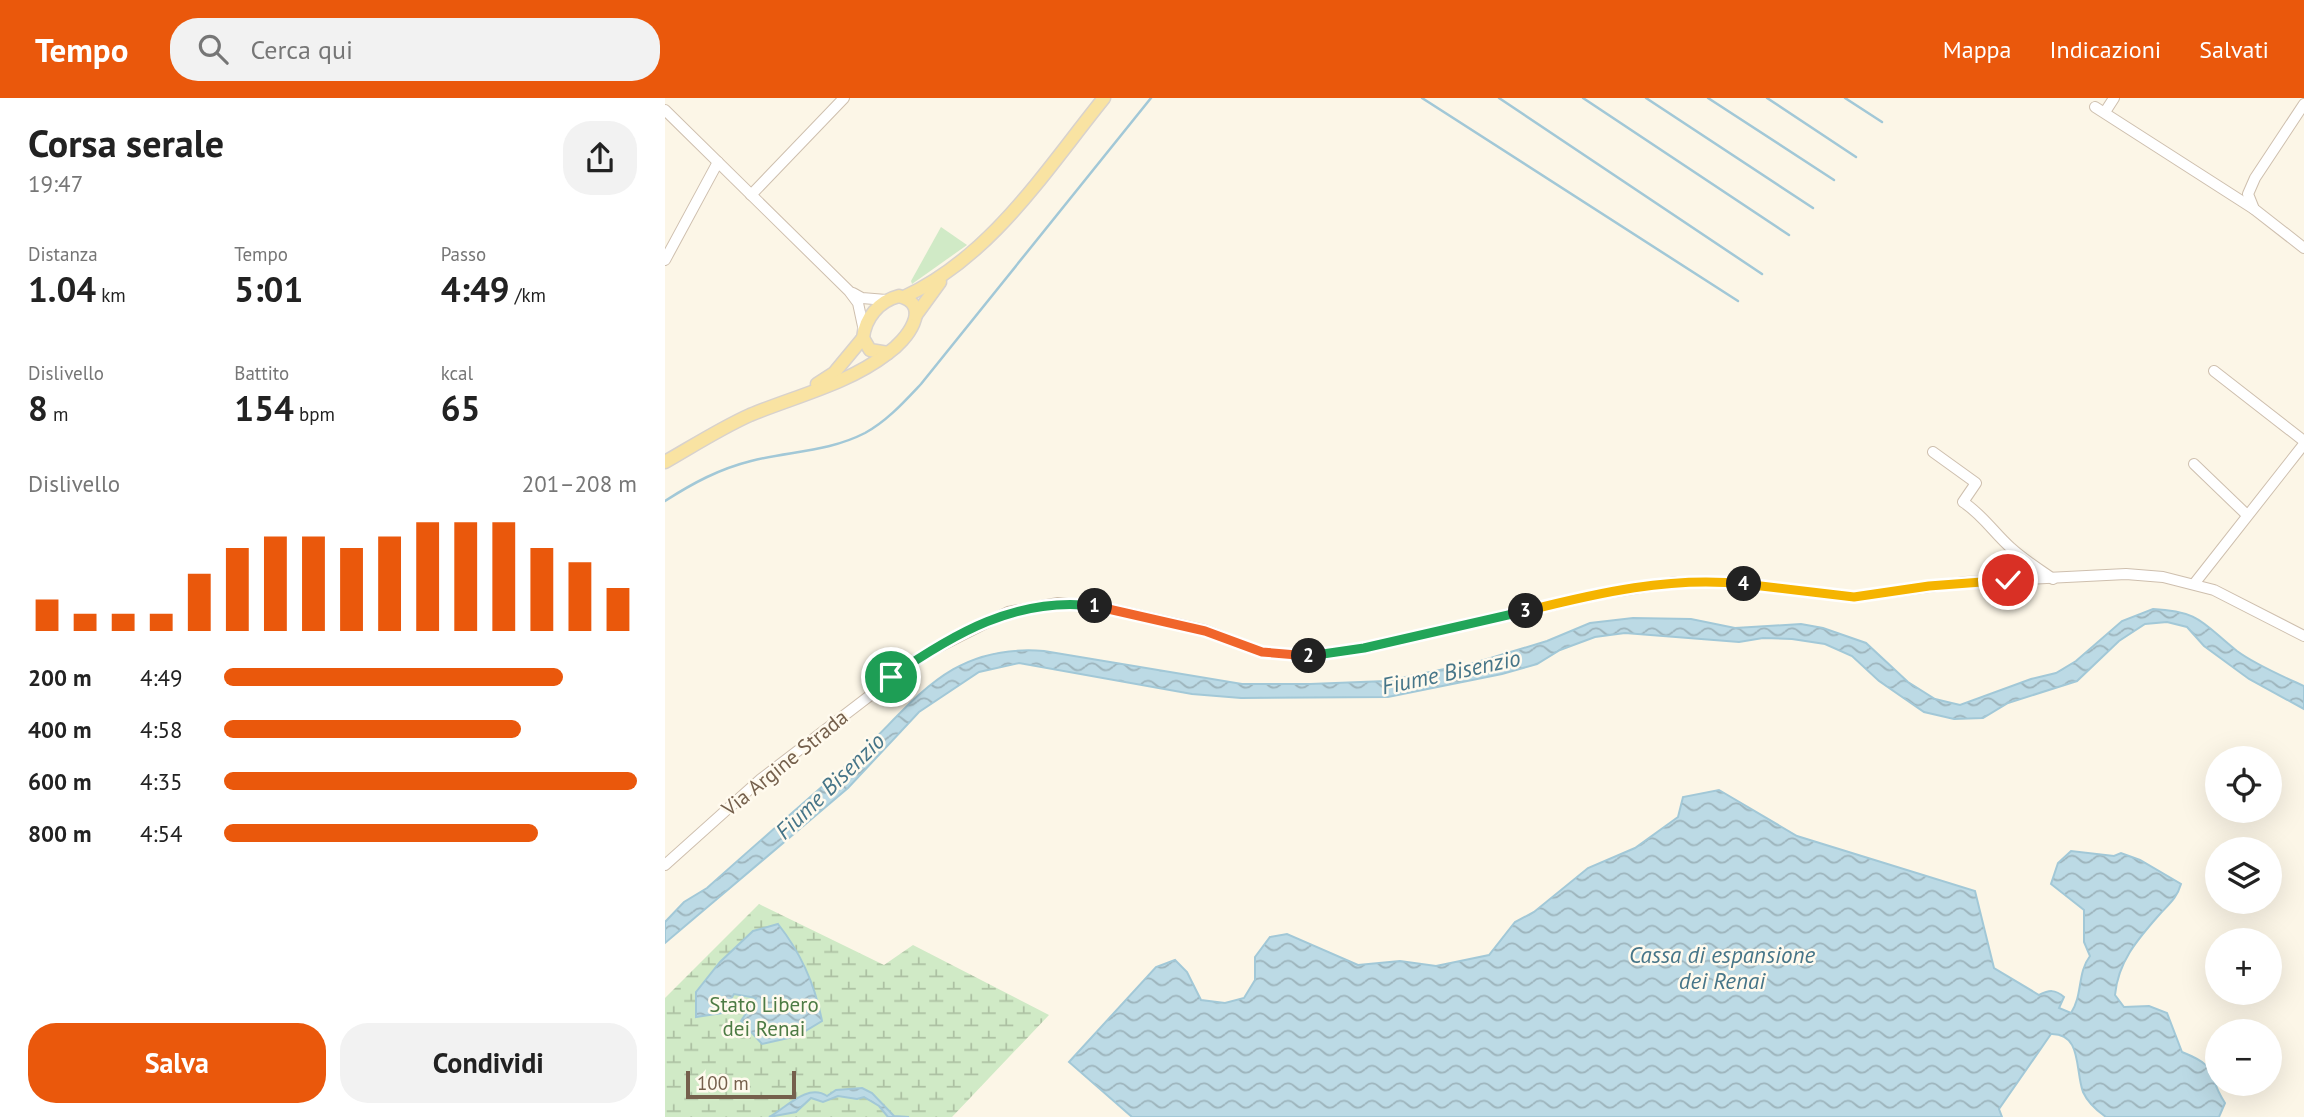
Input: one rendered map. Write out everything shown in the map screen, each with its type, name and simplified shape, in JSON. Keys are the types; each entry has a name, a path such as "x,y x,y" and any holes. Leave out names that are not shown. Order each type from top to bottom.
{"main road":[{"path":"665,462 747,417 834,383 873,364 888,353 910,331 916,315 949,271 1008,216 1104,98"},
{"path":"790,399 834,373 864,335 868,320 885,300 904,297 949,271"},
{"path":"904,297 915,307 916,315"},
{"path":"864,335 870,350 888,353"}],"street":[{"path":"751,195 844,98"},
{"path":"2114,98 2100,109 2254,209 2304,248"},
{"path":"2254,209 2248,198 2251,186 2304,104"},
{"path":"665,110 849,291 858,303 864,335"},
{"path":"665,260 718,162"},
{"path":"849,291 862,298 885,300"},
{"path":"2193,584 2304,443 2214,371"},
{"path":"1933,452 1976,483 1963,502 1979,512 1982,520 2014,550 2053,579"},
{"path":"2194,464 2247,514"},
{"name":"Via Argine Strada","path":"665,865 761,779 891,677 948,641 984,622 1021,608 1058,603 1106,608 1205,631 1262,652 1313,656 1364,648 1591,596 1676,582 1725,582 1854,597 1966,582 2126,574 2163,577 2214,590 2304,636"}],"green space":[{"path":"941,227 967,245 912,284 911,281"},
{"name":"Stato Libero dei Renai","path":"759,904 884,965 913,945 1049,1015 952,1117 665,1117 665,998"}],"water":[{"name":"Fiume Bisenzio","path":"2153,609 2191,616 2208,626 2244,656 2304,686 2304,709 2249,679 2204,646 2187,627 2167,622 2145,624 2119,641 2077,681 2008,703 1983,718 1954,719 1924,712 1879,681 1852,656 1825,644 1792,639 1763,638 1739,642 1625,633 1595,637 1560,650 1537,664 1502,674 1388,697 1241,698 1192,694 1019,663 979,672 919,712 848,788 665,943 665,922 684,902 707,888 848,764 933,683 955,668 980,657 1010,651 1044,651 1242,684 1386,681 1474,663 1547,641 1590,623 1633,618 1691,619 1735,628 1801,624 1823,628 1866,643 1908,682 1935,699 1960,705 2031,679 2056,673 2076,661 2122,621"},
{"name":"Cassa di espansione dei Renai","path":"1719,790 1797,836 1975,891 1994,968 2039,995 2049,991 2058,993 2064,997 2059,1008 2071,1013 2083,970 2090,956 2084,942 2084,910 2051,884 2058,863 2071,851 2114,856 2121,853 2140,860 2181,884 2172,901 2143,933 2124,962 2115,995 2124,1007 2149,1006 2167,1013 2182,1052 2205,1065 2205,1096 2221,1096 2225,1103 2219,1117 2106,1117 2087,1100 2083,1092 2073,1046 2061,1035 2051,1034 1999,1109 2002,1117 1132,1117 1069,1062 1156,967 1175,960 1187,972 1201,1000 1225,1003 1244,998 1255,980 1255,957 1270,937 1287,934 1358,965 1400,961 1436,966 1489,955 1515,922 1534,912 1588,868 1635,848 1678,817 1683,797"},
{"path":"778,924 794,946 806,970 822,1021 797,1036 762,1044 741,1021 756,998 734,994 722,1013 696,1017 696,992 720,962 753,931"},
{"path":"862,1088 872,1093 894,1116 909,1117 888,1117 879,1106 864,1097 857,1099 838,1096 823,1102 811,1098 796,1112 769,1117 804,1095 819,1093 827,1096 836,1090"}],"waterway":[{"path":"665,501 717,472 751,461 837,444 865,433 888,417 921,384 1151,98"},
{"path":"1422,98 1738,301"},
{"path":"1499,98 1762,274"},
{"path":"1583,98 1789,235"},
{"path":"1646,98 1813,208"},
{"path":"1708,98 1834,180"},
{"path":"1767,98 1856,157"},
{"path":"1845,98 1882,122"}],"route":[{"path":"891,677 923,655 984,622 1021,608 1058,603 1106,608 1205,631 1262,652 1301,657 1364,648 1539,607 1676,582 1725,582 1854,597 1929,586 2008,580"}]}
